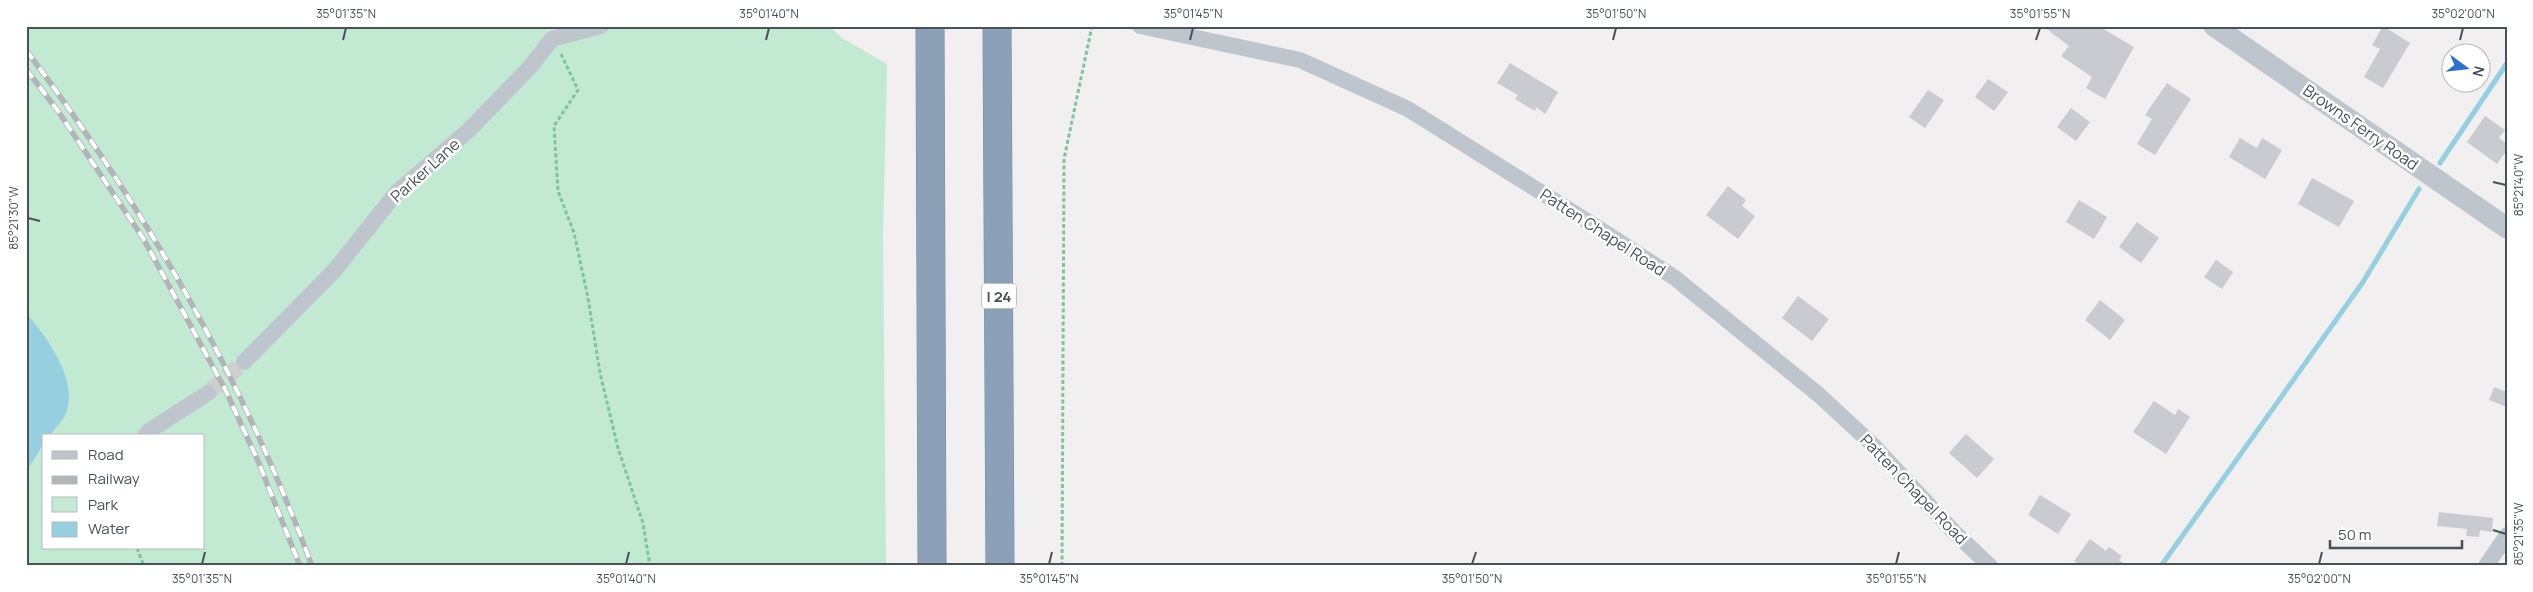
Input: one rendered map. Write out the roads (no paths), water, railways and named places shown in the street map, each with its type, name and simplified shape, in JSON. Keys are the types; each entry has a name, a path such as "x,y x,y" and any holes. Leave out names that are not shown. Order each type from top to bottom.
{"highway":[{"path":"930,26 932,566"},
{"name":"I 24","path":"997,26 1000,566"},
{"path":"997,97 1007,26"}],"street":[{"name":"Parker Lane","path":"244,362 334,271 398,192 470,130 530,67 552,39 601,26"},
{"name":"Patten Chapel Road","path":"1140,26 1300,60 1408,109 1595,226 1675,278 1819,394 1872,444 1954,532 1990,566"},
{"name":"Browns Ferry Road","path":"2214,26 2507,228"},
{"path":"147,434 208,393"},
{"path":"2486,566 2507,535"}],"water":[{"path":"26,313 58,358 68,385 69,398 67,410 60,424 51,434 42,434 40,450 26,473"}],"waterway":[{"path":"2440,163 2507,63"},
{"path":"2161,566 2363,282 2419,189"}],"tunnel":[{"path":"208,393 244,362"}],"railway":[{"path":"26,50 112,172 188,298 223,362 255,428 285,496 312,566"},
{"path":"26,69 58,111 143,238 225,389 258,461 300,566"}]}
